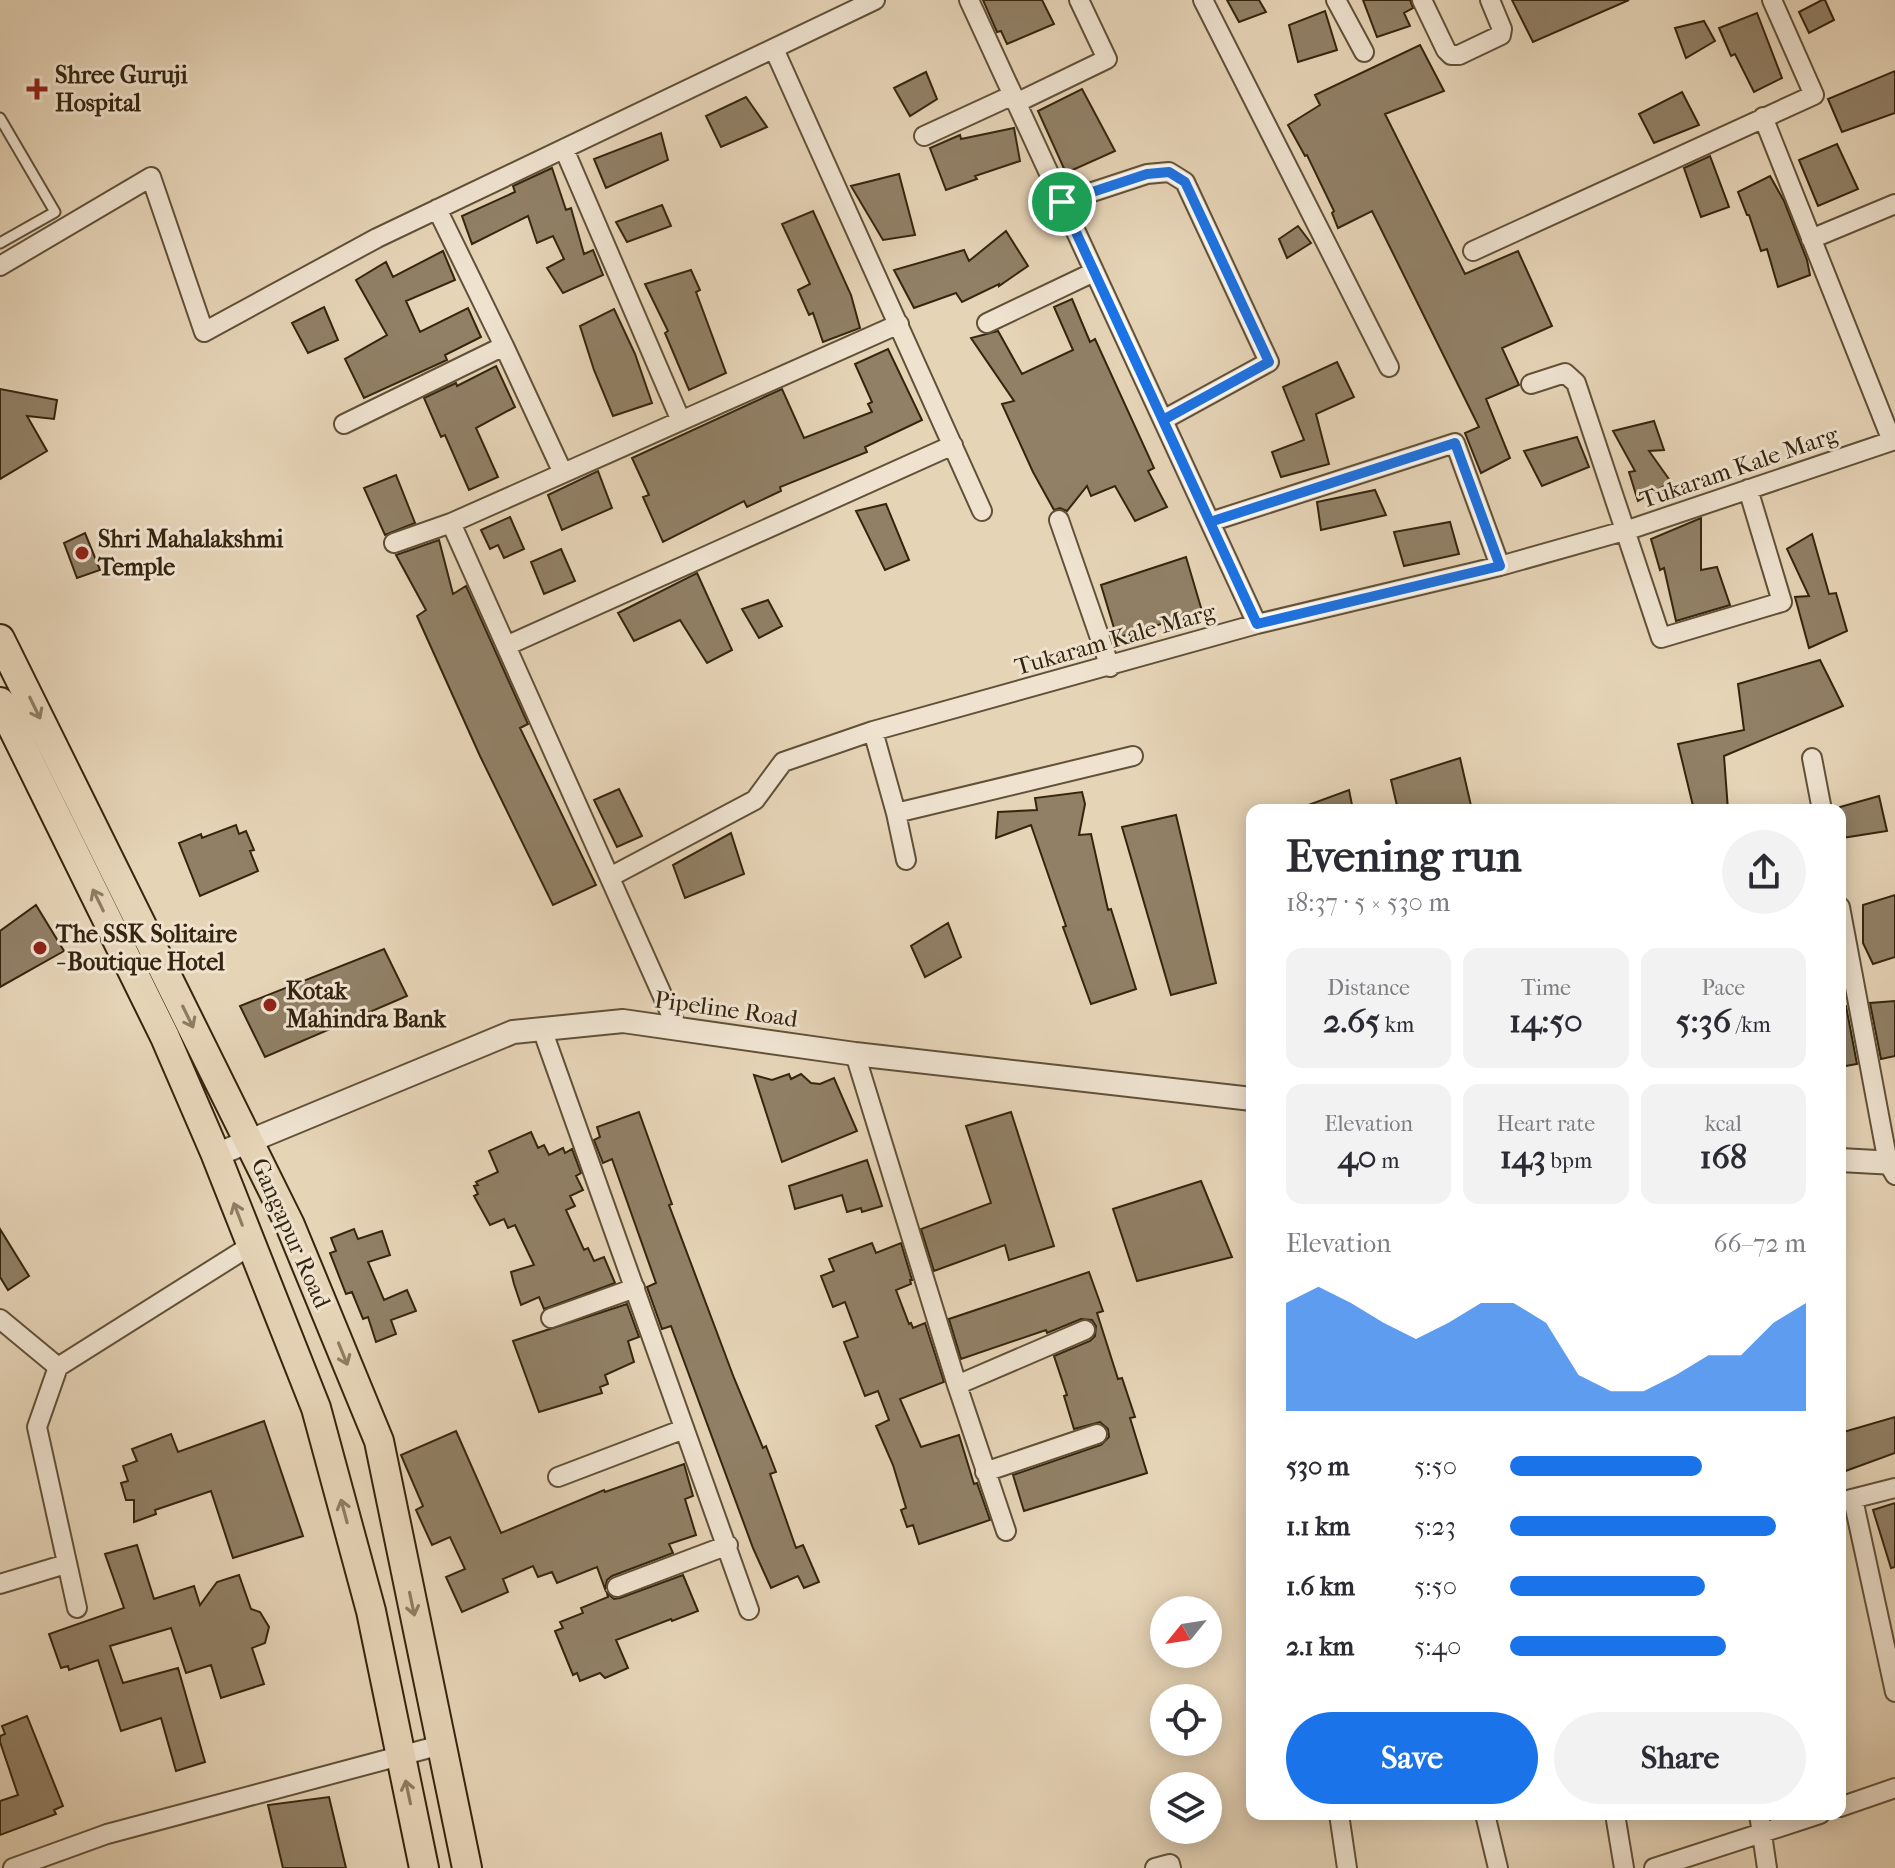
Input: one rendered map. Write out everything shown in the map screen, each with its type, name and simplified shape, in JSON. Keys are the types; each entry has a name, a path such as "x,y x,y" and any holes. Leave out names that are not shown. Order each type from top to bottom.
{"main road":[{"name":"Gangapur Road","path":"0,639 290,1225 379,1441 467,1868"},
{"name":"Gangapur Road","path":"0,702 165,1037 216,1155 316,1408 371,1611 424,1868"}],"street":[{"path":"0,266 151,177 204,332 377,238 875,0"},
{"path":"969,0 1257,624"},
{"path":"924,136 1107,59 1079,0"},
{"path":"1203,0 1389,367"},
{"path":"1336,0 1364,52"},
{"path":"1422,0 1451,55 1459,55 1501,35 1502,29 1490,0"},
{"path":"1473,251 1814,95 1772,0"},
{"path":"774,49 982,511"},
{"path":"1763,117 1894,441"},
{"path":"564,149 681,421"},
{"path":"1062,202 1147,174 1169,172 1185,182 1269,362 1163,420"},
{"path":"1811,239 1895,204"},
{"path":"437,209 563,473"},
{"path":"987,323 1094,272"},
{"path":"394,543 451,523 899,324"},
{"path":"344,424 504,346"},
{"path":"1531,384 1565,373 1576,383 1661,638 1782,602 1748,489"},
{"name":"Tukaram Kale Marg","path":"610,877 755,800 783,762 873,731 1257,624 1500,566 1625,530 1894,441"},
{"path":"1210,522 1455,443 1500,566"},
{"path":"506,646 953,445"},
{"path":"1059,520 1110,667"},
{"path":"451,523 677,1028"},
{"path":"873,731 906,860"},
{"path":"896,813 1133,756"},
{"path":"1812,758 1821,804"},
{"path":"1846,936 1893,1167 1846,1161"},
{"name":"Pipeline Road","path":"216,1155 513,1032 623,1021 855,1054 1246,1098"},
{"path":"542,1029 749,1610"},
{"path":"855,1054 957,1385 1006,1531"},
{"path":"77,1608 37,1427 58,1367 250,1246"},
{"path":"551,1318 635,1288"},
{"path":"0,1319 58,1367"},
{"path":"957,1385 1085,1330"},
{"path":"558,1477 684,1429"},
{"path":"985,1472 1097,1434"},
{"path":"1895,1488 1847,1501 1895,1692"},
{"path":"617,1587 728,1545"},
{"path":"0,1584 66,1564"},
{"path":"13,1868 107,1834 441,1745"},
{"path":"1846,1805 1895,1788"},
{"path":"1340,1820 1347,1868"},
{"path":"1486,1820 1498,1868"},
{"path":"1616,1820 1624,1868"},
{"path":"1760,1820 1767,1868"},
{"path":"1654,1868 1803,1820"},
{"path":"1155,1868 1170,1864 1171,1868"}],"lane":[{"path":"0,118 55,212 0,243"}],"building":[{"path":"983,0 1042,0 1054,24 1007,44 1001,31 997,32"},
{"path":"1227,0 1259,0 1266,12 1239,22"},
{"path":"1363,0 1410,0 1413,8 1404,13 1410,26 1377,37"},
{"path":"1512,0 1629,0 1533,42"},
{"path":"1825,0 1834,20 1809,33 1799,12"},
{"path":"1325,11 1337,50 1298,62 1289,25"},
{"path":"1757,13 1782,78 1754,92 1735,54 1731,56 1719,28"},
{"path":"1704,21 1715,41 1686,58 1675,28"},
{"path":"1420,45 1444,91 1385,114 1465,274 1518,251 1552,326 1502,348 1519,385 1486,399 1510,458 1481,473 1465,433 1479,427 1372,211 1338,228 1332,213 1334,211 1307,155 1288,125 1320,105 1315,95"},
{"path":"1895,71 1895,113 1842,132 1828,99"},
{"path":"926,72 937,99 910,116 894,88"},
{"path":"1082,89 1115,151 1066,173 1038,111"},
{"path":"1682,92 1699,125 1654,143 1639,114"},
{"path":"746,97 767,127 721,147 706,116"},
{"path":"1014,128 1020,161 975,176 977,179 946,190 930,148 960,135 961,139"},
{"path":"661,133 668,160 606,188 594,159"},
{"path":"1837,144 1858,189 1818,206 1799,160"},
{"path":"1710,156 1729,207 1701,217 1684,168"},
{"path":"552,168 566,210 571,208 584,254 593,250 603,275 563,293 547,268 564,259 553,236 537,243 528,216 472,244 462,216 515,192 513,186"},
{"path":"899,174 915,235 883,240 851,186"},
{"path":"1770,176 1784,201 1810,275 1778,287 1767,249 1761,251 1738,192"},
{"path":"662,205 671,226 627,242 616,222"},
{"path":"813,211 851,295 860,328 823,342 813,313 809,315 798,290 810,284 782,224"},
{"path":"1298,226 1311,243 1287,258 1279,239"},
{"path":"1006,231 1028,266 999,286 962,302 956,293 914,308 894,270 964,250 969,261"},
{"path":"443,251 455,280 406,301 420,332 468,308 481,337 445,355 447,360 364,398 345,359 387,335 356,280 386,262 393,277"},
{"path":"691,270 726,373 689,390 665,333 668,331 645,284"},
{"path":"1072,299 1090,342 1095,339 1154,468 1148,471 1167,507 1135,521 1115,486 1091,496 1087,486 1067,511 1060,508 1054,510 1002,404 1014,401 971,338 998,331 1022,374 1073,350 1054,307"},
{"path":"324,307 338,340 308,353 292,323"},
{"path":"614,309 635,354 652,403 613,416 580,326"},
{"path":"888,349 922,420 865,447 867,452 780,487 781,491 747,507 744,501 663,542 643,497 649,495 632,458 782,389 804,438 872,412 868,404 872,402 855,364"},
{"path":"1337,362 1354,397 1316,414 1329,464 1281,477 1272,452 1304,440 1283,387"},
{"path":"496,366 515,407 476,428 498,477 469,490 445,435 441,437 424,398 456,383 457,386"},
{"path":"0,389 57,400 54,419 27,416 47,451 0,479"},
{"path":"1654,421 1664,450 1649,451 1671,482 1638,501 1629,472 1635,471 1613,431"},
{"path":"1577,437 1589,467 1542,486 1524,451"},
{"path":"598,471 612,508 562,530 548,495"},
{"path":"396,475 415,523 385,535 364,488"},
{"path":"1375,490 1386,515 1321,530 1317,502"},
{"path":"886,504 909,560 885,570 856,511"},
{"path":"510,517 524,549 504,558 498,545 490,549 481,530"},
{"path":"1701,518 1701,570 1717,567 1730,605 1676,621 1664,568 1660,570 1651,539"},
{"path":"1450,522 1459,554 1404,566 1394,532"},
{"path":"85,533 100,570 77,578 64,543"},
{"path":"1812,534 1829,594 1836,593 1847,631 1809,648 1795,597 1809,596 1787,549"},
{"path":"439,540 453,594 466,586 528,724 520,728 596,885 553,905 480,756 417,616 426,610 396,555"},
{"path":"561,549 575,581 544,594 531,562"},
{"path":"1186,557 1202,611 1117,638 1101,585"},
{"path":"697,573 732,650 707,663 680,620 634,641 618,613"},
{"path":"768,600 782,626 759,638 742,609"},
{"path":"1820,660 1843,706 1724,756 1728,804 1693,804 1678,744 1744,730 1738,684"},
{"path":"1460,758 1471,804 1397,804 1391,780"},
{"path":"619,789 642,836 617,847 594,800"},
{"path":"1349,790 1352,804 1311,804"},
{"path":"1082,792 1085,804 1079,835 1091,834 1108,910 1111,909 1136,989 1091,1004 1031,825 996,838 998,812 1037,810 1035,798"},
{"path":"1879,796 1887,831 1846,837 1846,805"},
{"path":"1176,815 1216,983 1171,995 1122,827"},
{"path":"236,825 239,834 246,831 258,871 200,896 179,843"},
{"path":"731,833 744,874 685,898 673,865"},
{"path":"1895,895 1895,957 1873,964 1863,943 1863,905"},
{"path":"36,905 64,951 0,987 0,931"},
{"path":"948,923 961,957 925,977 911,946"},
{"path":"384,949 407,996 265,1057 240,1006"},
{"path":"1895,1001 1895,1056 1881,1059 1870,1003"},
{"path":"1846,1006 1857,1064 1846,1066"},
{"path":"789,1074 791,1079 801,1074 811,1083 820,1084 834,1078 857,1131 782,1162 754,1075 772,1080"},
{"path":"639,1112 672,1204 669,1205 734,1378 776,1472 770,1474 796,1548 803,1545 819,1582 804,1588 798,1576 771,1588 753,1548 671,1326 662,1329 647,1287 656,1283 612,1159 603,1163 594,1140 600,1137 597,1127"},
{"path":"1011,1112 1054,1246 1009,1260 1005,1245 934,1271 921,1229 991,1203 966,1126"},
{"path":"531,1132 538,1148 544,1145 549,1155 563,1148 565,1153 572,1149 581,1173 576,1176 583,1190 570,1196 575,1206 566,1210 584,1250 588,1248 594,1261 604,1257 615,1283 544,1309 539,1297 521,1305 511,1272 534,1265 515,1225 508,1228 504,1219 490,1225 474,1196 478,1194 474,1186 478,1185 476,1182 498,1172 489,1151"},
{"path":"867,1160 882,1206 862,1212 861,1208 847,1212 842,1195 795,1209 789,1186"},
{"path":"1201,1181 1232,1257 1137,1281 1113,1209"},
{"path":"0,1229 29,1276 8,1290 0,1277"},
{"path":"354,1229 358,1239 382,1231 390,1255 368,1262 384,1300 407,1290 416,1311 391,1320 396,1334 376,1342 368,1317 363,1319 352,1292 346,1294 330,1253 336,1251 331,1238"},
{"path":"872,1243 876,1253 901,1243 912,1280 911,1284 896,1290 909,1324 913,1328 925,1323 944,1382 900,1399 921,1447 959,1435 974,1484 977,1483 990,1520 919,1544 913,1525 907,1527 901,1510 906,1508 893,1465 876,1426 889,1420 878,1391 865,1396 844,1342 858,1337 845,1302 833,1307 821,1276 834,1271 829,1259"},
{"path":"1089,1272 1103,1311 1097,1313 1118,1379 1122,1378 1135,1417 1130,1418 1147,1473 1024,1511 1013,1475 1101,1445 1109,1437 1108,1429 1100,1422 1074,1429 1054,1356 1090,1341 1095,1336 1096,1326 1092,1320 1081,1319 1047,1333 1046,1330 961,1359 949,1319"},
{"path":"627,1304 639,1337 628,1341 634,1362 605,1375 608,1384 600,1387 602,1393 539,1412 513,1341"},
{"path":"1895,1417 1895,1453 1846,1471 1846,1431"},
{"path":"264,1421 303,1536 233,1558 211,1491 155,1510 156,1514 134,1522 134,1500 126,1500 121,1483 128,1481 123,1466 137,1461 132,1449 171,1434 178,1452"},
{"path":"456,1431 501,1533 604,1490 684,1464 693,1496 685,1499 696,1535 669,1544 673,1553 612,1576 607,1580 605,1589 597,1567 557,1583 552,1572 538,1577 533,1566 503,1579 508,1592 462,1612 446,1577 465,1569 450,1537 432,1545 416,1510 423,1506 401,1455"},
{"path":"1895,1503 1895,1567 1891,1568 1873,1510"},
{"path":"137,1545 154,1599 194,1586 200,1605 217,1582 239,1575 251,1609 260,1612 269,1627 265,1643 252,1648 264,1684 221,1698 211,1665 186,1673 171,1628 110,1646 123,1683 178,1668 205,1762 176,1771 161,1718 121,1731 98,1660 69,1670 68,1666 61,1668 49,1634 124,1608 105,1554"},
{"path":"683,1575 698,1611 616,1640 628,1668 605,1678 600,1673 580,1681 577,1673 573,1675 555,1631 563,1628 560,1622 583,1613 581,1608 608,1597 607,1593 614,1599 620,1598"},
{"path":"27,1716 63,1806 54,1810 56,1814 0,1835 0,1801 18,1795 0,1742 0,1736 5,1734 2,1726"},
{"path":"329,1797 346,1868 283,1868 268,1805"}],"place":[{"name":"Shree Guruji Hospital","path":"37,89"},
{"name":"Shri Mahalakshmi Temple","path":"82,553"},
{"name":"The SSK Solitaire - Boutique Hotel","path":"40,948"},
{"name":"Kotak Mahindra Bank","path":"270,1005"}],"route":[{"path":"1169,172 1185,182 1269,362 1163,420 1210,522 1455,443 1500,566 1257,624 1062,202 1147,174 1169,172"}]}
